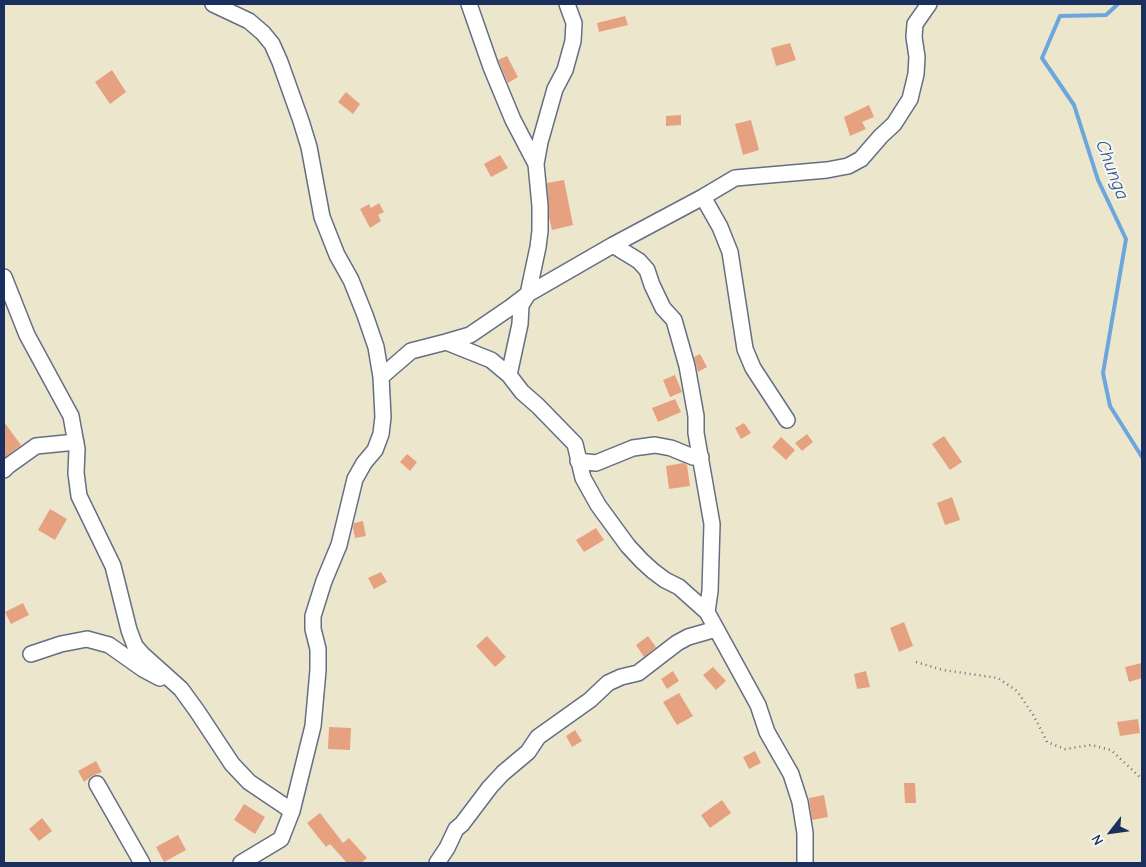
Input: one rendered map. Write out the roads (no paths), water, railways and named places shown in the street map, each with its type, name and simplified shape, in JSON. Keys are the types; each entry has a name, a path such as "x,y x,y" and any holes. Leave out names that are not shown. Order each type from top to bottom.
{"street":[{"path":"213,4 249,21 272,44 309,147 322,217 337,255 351,280 365,315 376,346 381,377 381,434 375,450 364,463 355,479 339,545 324,581 314,616 313,629 318,649 318,670 313,726 292,811 281,839 241,863"},
{"path":"469,4 491,67 513,120 536,164"},
{"path":"509,375 520,324 521,305 528,294 538,247 540,206 536,164 540,142 555,89 565,70 573,42 574,23 568,4"},
{"path":"381,377 411,351 470,335 528,294 735,178 826,170 848,166 861,160 894,124 910,99 916,74 915,24 930,4"},
{"path":"703,197 720,227 730,252 745,349 753,368 788,420"},
{"path":"613,246 639,261 647,270 663,308 674,320 687,366 694,400 696,432 712,524 710,591 707,612"},
{"path":"4,277 27,335 72,416 77,449 76,473 79,496 113,566 129,630 135,646 182,689 232,764 249,782 292,811"},
{"path":"446,342 491,360 509,375 522,392 575,444 583,478 598,505 628,546 653,571 679,587 707,612 758,705 768,732 791,774 800,802 805,833 805,863"},
{"path":"4,470 36,446 76,442"},
{"path":"578,461 596,464 633,448 655,445 671,448 693,457 701,457"},
{"path":"437,863 456,829 462,824 490,786 528,752 538,737 590,700 608,683 621,676 638,673 677,643 716,629"},
{"path":"31,654 62,644 87,639 109,645 143,669 182,689"},
{"path":"97,784 142,863"}],"waterway":[{"name":"Chunga","path":"1118,4 1106,15 1060,16 1042,58 1074,105 1098,180 1126,239 1103,373 1110,406 1142,457"}]}
